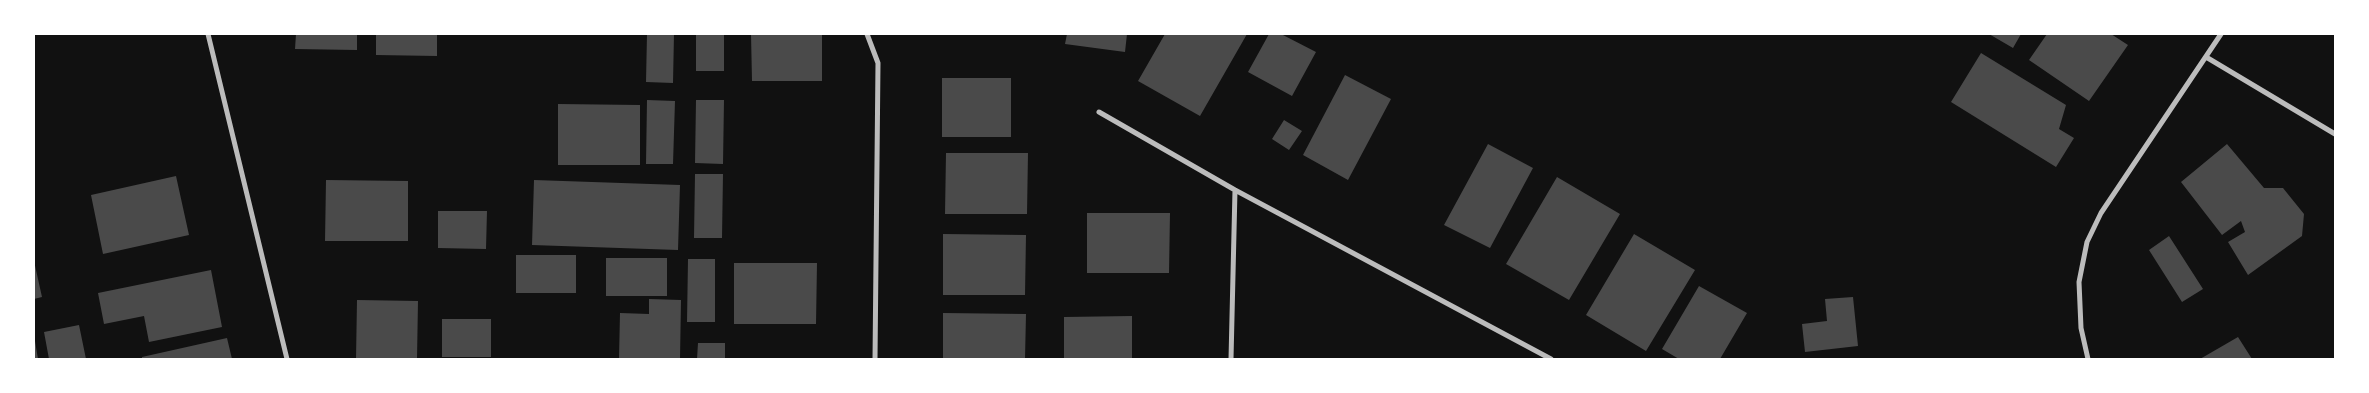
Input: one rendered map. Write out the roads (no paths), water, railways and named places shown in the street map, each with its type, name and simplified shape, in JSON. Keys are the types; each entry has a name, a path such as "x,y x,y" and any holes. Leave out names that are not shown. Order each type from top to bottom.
{"street":[{"path":"208,34 287,359"},
{"path":"867,34 878,63 875,359"},
{"path":"2088,359 2081,328 2079,282 2087,242 2101,213 2220,34"},
{"path":"2206,57 2335,134"},
{"path":"1099,112 1235,190 1551,359"},
{"path":"1231,359 1235,190"}]}
